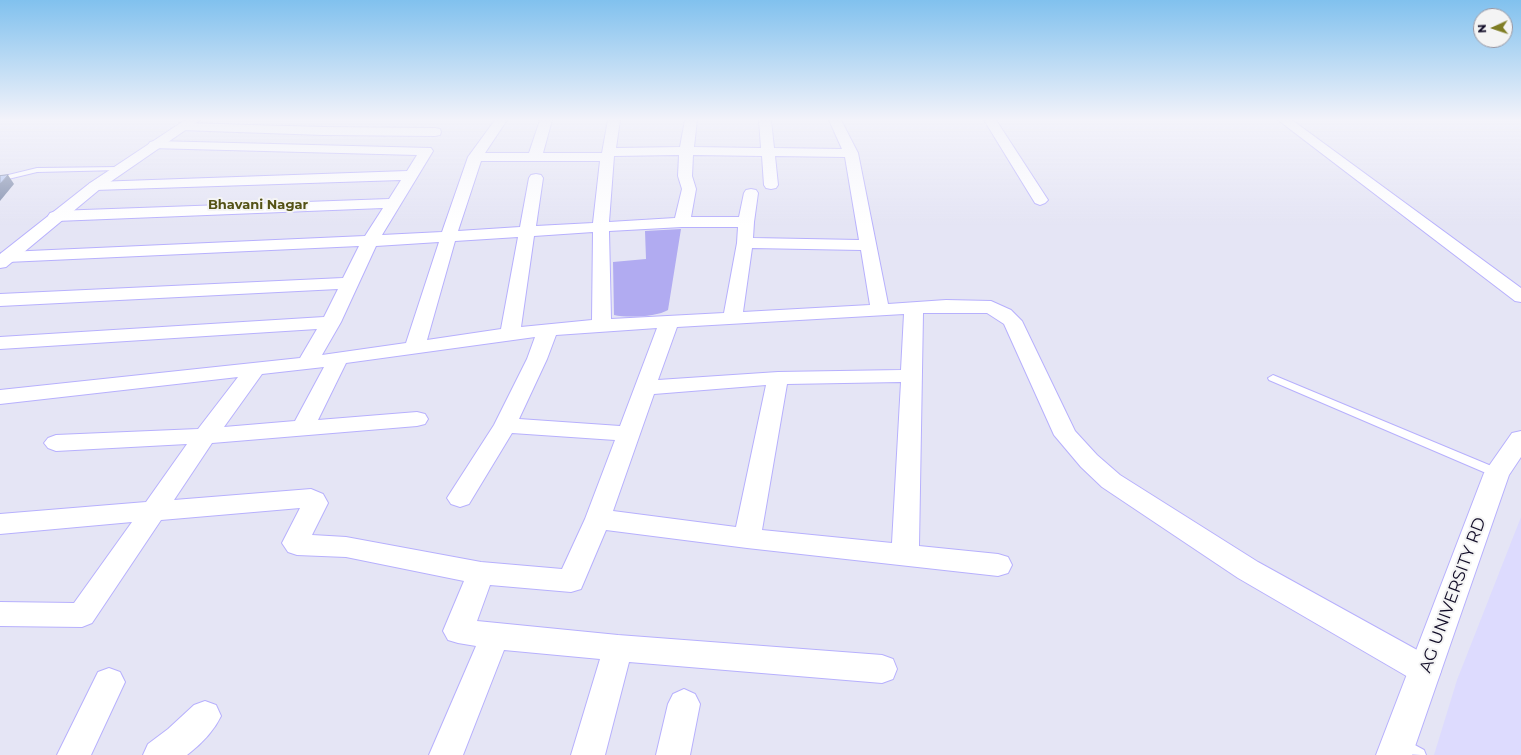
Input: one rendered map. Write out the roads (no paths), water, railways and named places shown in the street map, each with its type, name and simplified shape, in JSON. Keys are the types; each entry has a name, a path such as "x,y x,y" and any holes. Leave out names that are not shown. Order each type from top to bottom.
{"street":[{"path":"3,260 95,186 140,155"},
{"path":"307,363 331,322 370,241 423,155"},
{"path":"415,347 449,235 475,157 599,155"},
{"path":"602,325 601,226 608,155"},
{"path":"682,222 690,189 685,182 687,155"},
{"path":"768,155 770,185"},
{"path":"851,155 880,310"},
{"path":"1012,155 1040,200"},
{"path":"1331,155 1521,297"},
{"path":"95,186 412,174"},
{"path":"510,334 536,178"},
{"path":"732,319 745,242 746,222 751,193"},
{"path":"56,216 393,203"},
{"path":"3,260 370,241 601,226 682,222 746,222"},
{"path":"745,242 868,245"},
{"path":"0,300 349,283"},
{"path":"906,555 914,307"},
{"path":"0,397 307,363 510,334 602,325 732,319 914,307 991,307 1004,314 1012,321 1015,331 1022,341 1066,435 1089,461 1110,481 1248,570 1426,671"},
{"path":"0,524 311,498 315,503 295,543 297,545 346,547 481,573 571,581 598,519 669,321"},
{"path":"0,342 331,322"},
{"path":"460,498 505,425 537,359 548,330"},
{"path":"304,427 339,358"},
{"path":"1,615 82,615 205,436 256,368"},
{"path":"645,388 778,378 911,376"},
{"path":"747,538 778,378"},
{"path":"56,443 205,436 417,419"},
{"path":"505,425 629,434"},
{"name":"AG UNIVERSITY RD","path":"1403,751 1426,671 1497,473 1521,438"},
{"path":"598,519 747,538 998,565"},
{"path":"481,573 458,631 618,648 882,670"},
{"path":"446,755 495,636"},
{"path":"588,755 618,648"},
{"path":"74,755 109,682"},
{"path":"673,755 684,704"},
{"path":"160,755 180,740 205,716"}],"lane":[{"path":"0,179 37,170 119,169"},
{"path":"1273,378 1497,473"}],"district":[{"name":"Bhavani Nagar","path":"258,205"}]}
